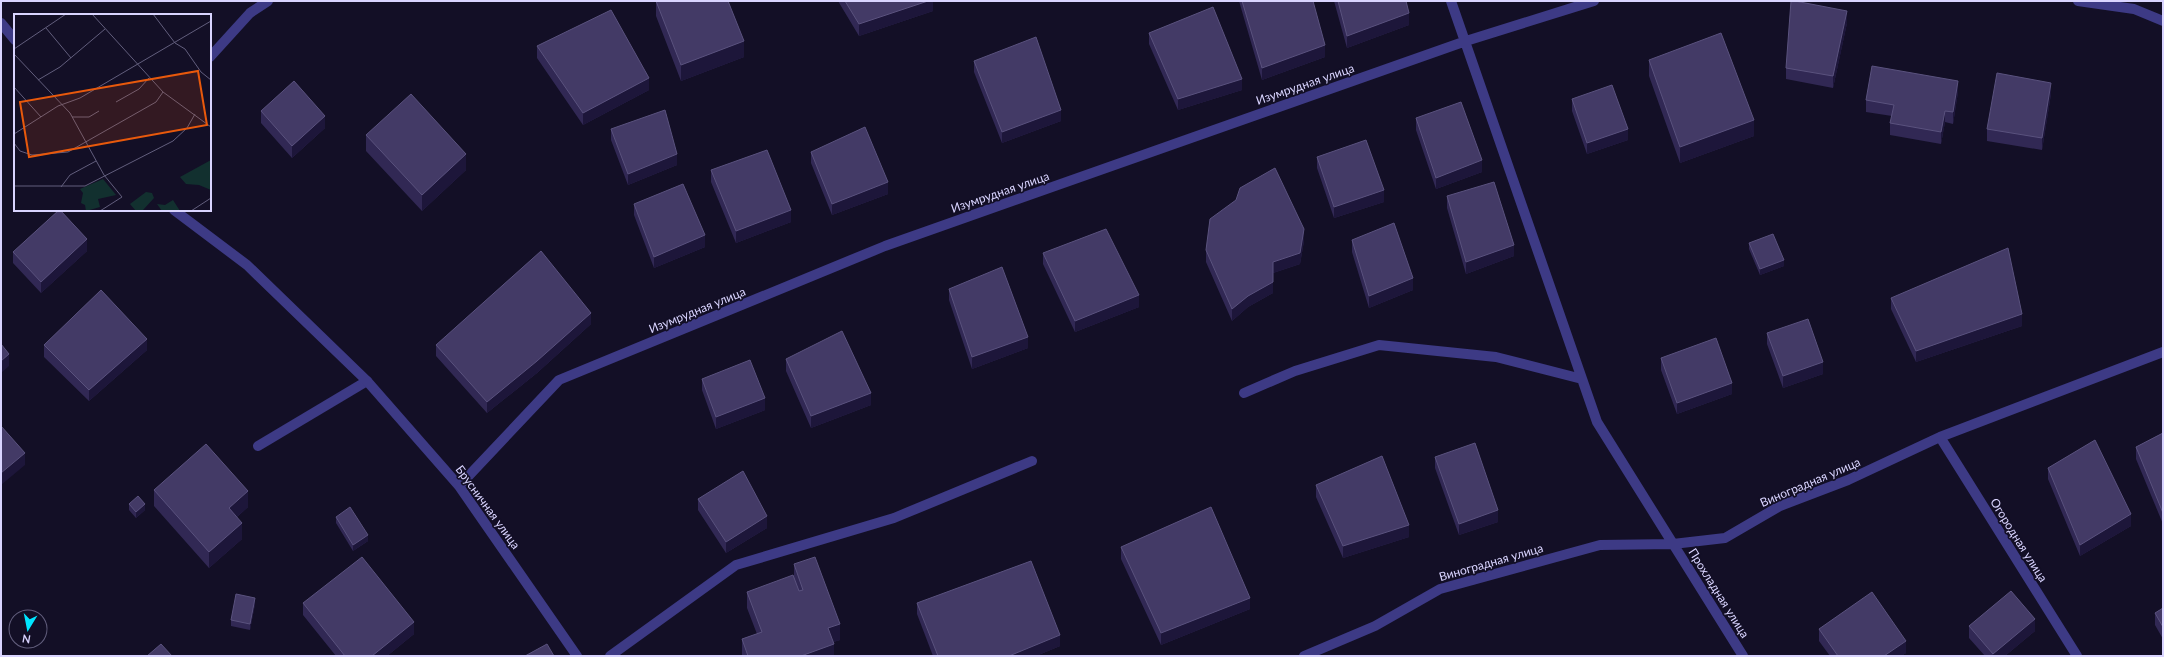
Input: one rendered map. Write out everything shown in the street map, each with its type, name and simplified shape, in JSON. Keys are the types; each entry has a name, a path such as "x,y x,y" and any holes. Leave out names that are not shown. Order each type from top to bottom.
{"street":[{"path":"211,56 250,13 268,1"},
{"name":"Прохладная улица","path":"1452,1 1597,422 1742,656"},
{"name":"Изумрудная улица","path":"459,486 559,380 885,246 1466,41 1594,1"},
{"path":"2078,1 2134,9 2163,21"},
{"path":"1,23 14,39"},
{"name":"Брусничная улица","path":"175,211 247,265 367,381 459,486 577,656"},
{"path":"1244,393 1295,371 1379,345 1496,357 1582,379"},
{"name":"Виноградная улица","path":"1304,656 1375,626 1440,588 1600,545 1673,544 1725,538 1780,506 1848,480 1940,437 2163,352"},
{"path":"258,446 367,381"},
{"name":"Огородная улица","path":"1940,437 2077,656"},
{"path":"610,656 736,566 894,518 1032,460"}],"building":[{"path":"656,1 728,1 744,41 681,65"},
{"path":"845,1 928,1 859,24"},
{"path":"1242,1 1313,1 1325,45 1262,68"},
{"path":"1338,1 1406,1 1409,13 1347,36"},
{"path":"1791,1 1847,11 1833,76 1786,68"},
{"path":"1213,7 1242,79 1178,99 1149,33"},
{"path":"611,10 649,78 583,113 537,46"},
{"path":"1721,33 1754,120 1680,147 1649,60"},
{"path":"1036,37 1061,110 1002,132 974,61"},
{"path":"1872,66 1958,81 1953,112 1945,111 1941,132 1890,123 1894,105 1866,100"},
{"path":"1997,73 2051,83 2042,138 1987,129"},
{"path":"294,81 325,116 292,146 261,111"},
{"path":"1612,85 1628,129 1587,143 1572,99"},
{"path":"411,94 466,154 422,195 366,135"},
{"path":"1461,102 1482,160 1436,178 1416,118"},
{"path":"665,110 677,154 628,174 611,129"},
{"path":"865,127 888,182 832,204 811,152"},
{"path":"1366,140 1384,190 1334,207 1317,157"},
{"path":"767,150 791,210 736,231 711,170"},
{"path":"1275,168 1304,229 1300,253 1273,262 1273,282 1248,296 1232,309 1206,250 1210,219 1236,200 1240,188"},
{"path":"1494,182 1514,245 1466,262 1447,196"},
{"path":"683,184 705,235 654,257 634,204"},
{"path":"58,211 61,211 87,239 41,282 13,252"},
{"path":"1394,223 1413,278 1369,296 1352,240"},
{"path":"1106,229 1139,295 1075,321 1043,253"},
{"path":"1773,234 1784,260 1760,269 1749,243"},
{"path":"2008,248 2022,314 1916,351 1891,298"},
{"path":"541,251 591,313 537,361 487,402 436,345"},
{"path":"1002,267 1028,337 972,357 949,289"},
{"path":"101,290 147,339 89,390 44,345"},
{"path":"1808,319 1823,362 1783,376 1767,333"},
{"path":"842,331 871,393 811,416 786,359"},
{"path":"1716,338 1732,383 1677,403 1661,358"},
{"path":"1,344 9,354 1,361"},
{"path":"750,360 765,398 716,417 702,379"},
{"path":"1,426 25,453 1,473"},
{"path":"2163,433 2163,513 2136,447"},
{"path":"2095,440 2131,514 2080,545 2048,468"},
{"path":"1475,443 1498,510 1459,524 1435,457"},
{"path":"206,444 248,491 229,508 242,523 209,552 154,490"},
{"path":"1382,456 1409,525 1343,546 1316,485"},
{"path":"743,471 767,516 726,542 698,499"},
{"path":"138,496 145,504 136,512 129,504"},
{"path":"350,507 368,535 353,545 336,517"},
{"path":"1211,507 1250,598 1161,633 1121,547"},
{"path":"362,557 414,622 372,656 345,656 303,603"},
{"path":"815,557 840,624 828,628 834,644 801,656 748,656 742,639 762,632 747,592 793,575 799,591 803,590 794,564"},
{"path":"1031,561 1060,635 1009,656 938,656 917,603"},
{"path":"2011,591 2035,619 1993,654 1969,626"},
{"path":"1872,592 1906,641 1884,656 1838,656 1819,629"},
{"path":"236,594 255,598 250,624 231,620"},
{"path":"2163,608 2163,627 2155,613"},
{"path":"161,644 172,656 147,656"},
{"path":"547,644 554,656 525,656"}]}
